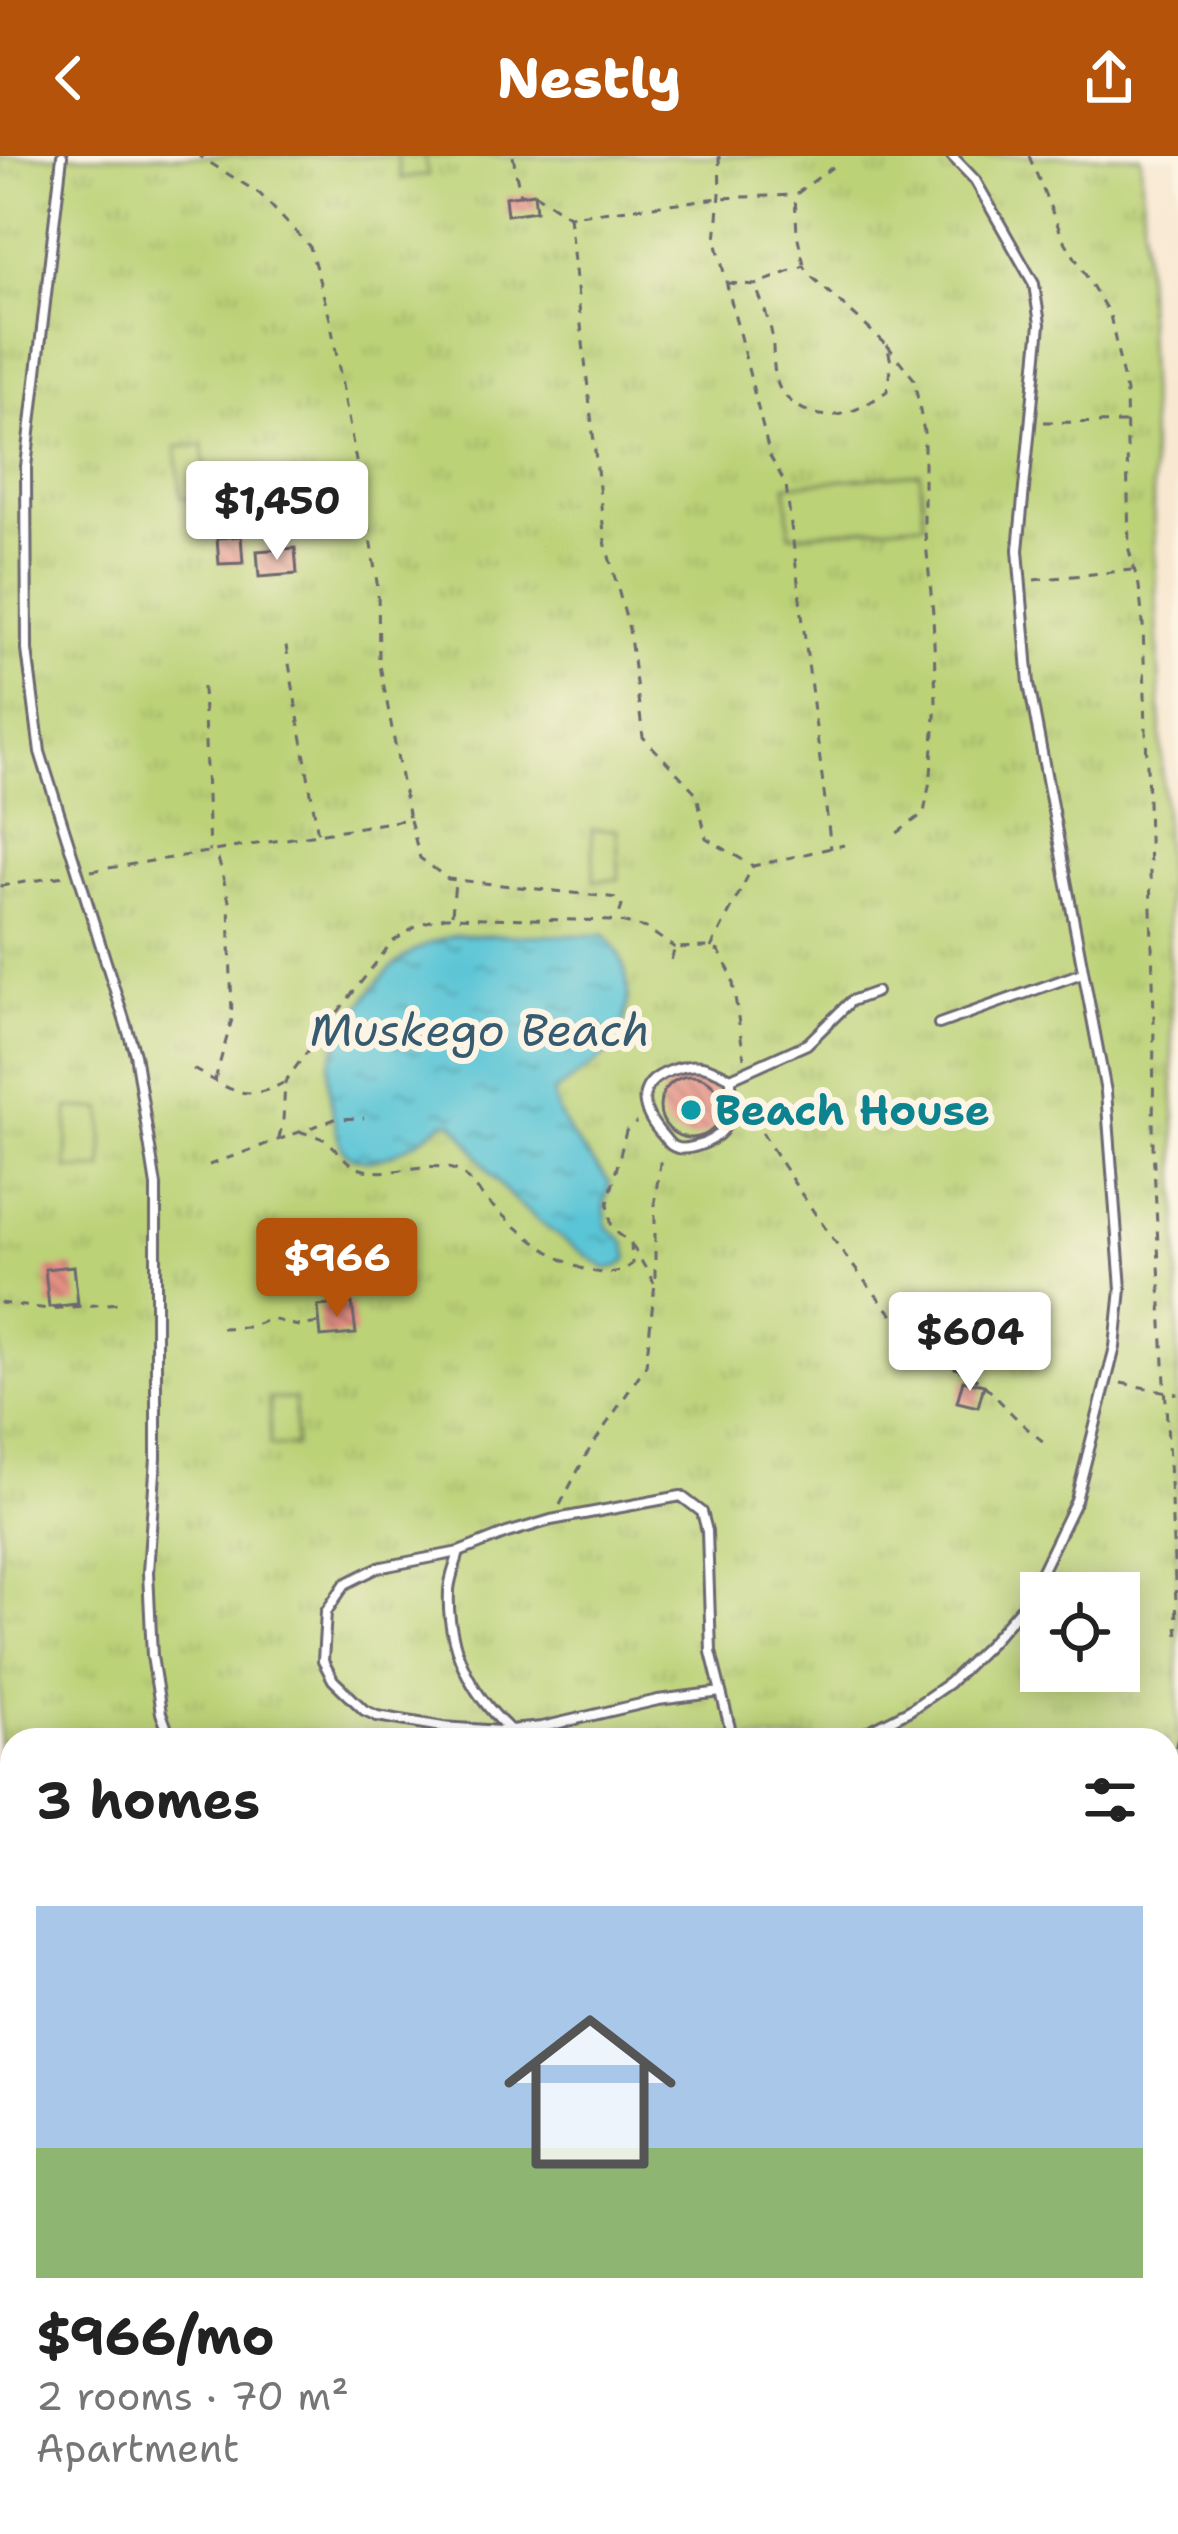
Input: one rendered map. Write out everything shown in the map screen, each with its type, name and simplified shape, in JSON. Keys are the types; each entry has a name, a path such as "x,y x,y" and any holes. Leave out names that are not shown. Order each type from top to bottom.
{"lane":[{"path":"62,156 26,467 26,634 40,752 135,1054 156,1186 156,1458 148,1572 152,1656 167,1728"},
{"path":"873,1728 949,1683 1027,1600 1076,1499 1115,1347 1121,1289 1106,1092 1029,684 1020,581 1018,550 1040,324 1034,284 975,180 952,156"},
{"path":"939,1024 1082,974"},
{"path":"731,1078 731,1109 726,1126 713,1140 682,1149 671,1145 647,1114 644,1097 656,1076 693,1064 731,1078 747,1072 807,1045 851,1001 876,992"},
{"path":"476,1728 377,1716 333,1680 323,1661 326,1612 345,1584 377,1568 459,1552 550,1520 681,1496 702,1512 707,1531 712,1652 730,1728"},
{"path":"459,1552 449,1587 456,1642 468,1682 508,1728"},
{"path":"531,1728 658,1700 721,1692"}],"path":[{"path":"199,156 260,194 310,247 330,319 369,532 378,589 380,660 420,858 448,879 616,898 622,906 616,921"},
{"path":"513,156 520,195 533,193 569,216 719,198 795,195 839,162"},
{"path":"718,156 716,241 770,456 786,485 831,849"},
{"path":"1030,156 1063,238 1110,315 1126,392 1129,550 1142,623 1154,1146 1178,1640"},
{"path":"795,195 804,266 887,344 914,380 924,432 924,523 934,613 936,701 931,775 924,812 896,834"},
{"path":"569,216 605,542 628,629 644,737 698,794 706,838 753,866 844,845"},
{"path":"726,283 755,285 804,266"},
{"path":"755,285 772,333 779,388 809,413 846,413 887,391 891,362 887,344"},
{"path":"1030,422 1127,423"},
{"path":"1020,581 1134,570"},
{"path":"286,646 318,835"},
{"path":"203,687 209,854"},
{"path":"0,886 409,819"},
{"path":"214,1081 232,1019 229,901 217,852"},
{"path":"711,949 753,866"},
{"path":"451,917 455,880"},
{"path":"193,1069 242,1095 265,1093 285,1082 392,942 420,924 451,917 616,921 646,928 675,948 719,951 732,976 747,1072"},
{"path":"671,960 675,948"},
{"path":"731,1078 836,1245 883,1303 931,1354 984,1385 1021,1426 1044,1442"},
{"path":"279,1138 285,1082"},
{"path":"647,1114 626,1131 608,1203 612,1228 631,1243 655,1283"},
{"path":"209,1165 335,1119 364,1118"},
{"path":"298,1131 326,1140 342,1159 366,1171 419,1167 459,1171 518,1230 584,1270 610,1275 626,1269 632,1264 631,1243"},
{"path":"550,1520 586,1455 646,1365 663,1136"},
{"path":"0,1303 49,1309 118,1303"},
{"path":"221,1328 248,1327 272,1319 298,1326 320,1323"},
{"path":"1107,1381 1178,1394"}],"green space":[{"path":"0,156 1141,156 1178,1214 1178,1728 0,1728"},
{"path":"397,156 424,156 428,175 401,179"},
{"path":"203,445 208,495 181,498 176,447"},
{"path":"920,473 924,523 790,535 786,485"},
{"path":"617,829 619,879 594,881 592,830"},
{"path":"68,1108 103,1109 103,1169 67,1169"},
{"path":"270,1399 295,1399 295,1446 270,1446"}],"water":[{"name":"Muskego Beach","path":"604,935 622,961 626,977 627,1010 622,1026 606,1054 553,1093 568,1131 610,1183 604,1204 607,1227 625,1242 629,1258 620,1266 607,1269 533,1216 494,1178 454,1123 445,1122 381,1158 361,1159 345,1152 332,1108 330,1062 367,997 403,958 454,936"}],"building":[{"path":"534,193 536,211 507,215 505,197"},
{"path":"241,536 243,563 219,564 217,538"},
{"path":"295,548 297,574 259,577 257,551"},
{"name":"Beach House","path":"691,1076 713,1085 722,1107 713,1129 691,1138 669,1129 660,1107 669,1085"},
{"path":"74,1266 78,1304 49,1307 45,1269"},
{"path":"352,1303 356,1334 321,1337 318,1306"},
{"path":"963,1380 984,1385 978,1407 957,1402"}],"place":[{"name":"Beach House","path":"691,1110"}]}
